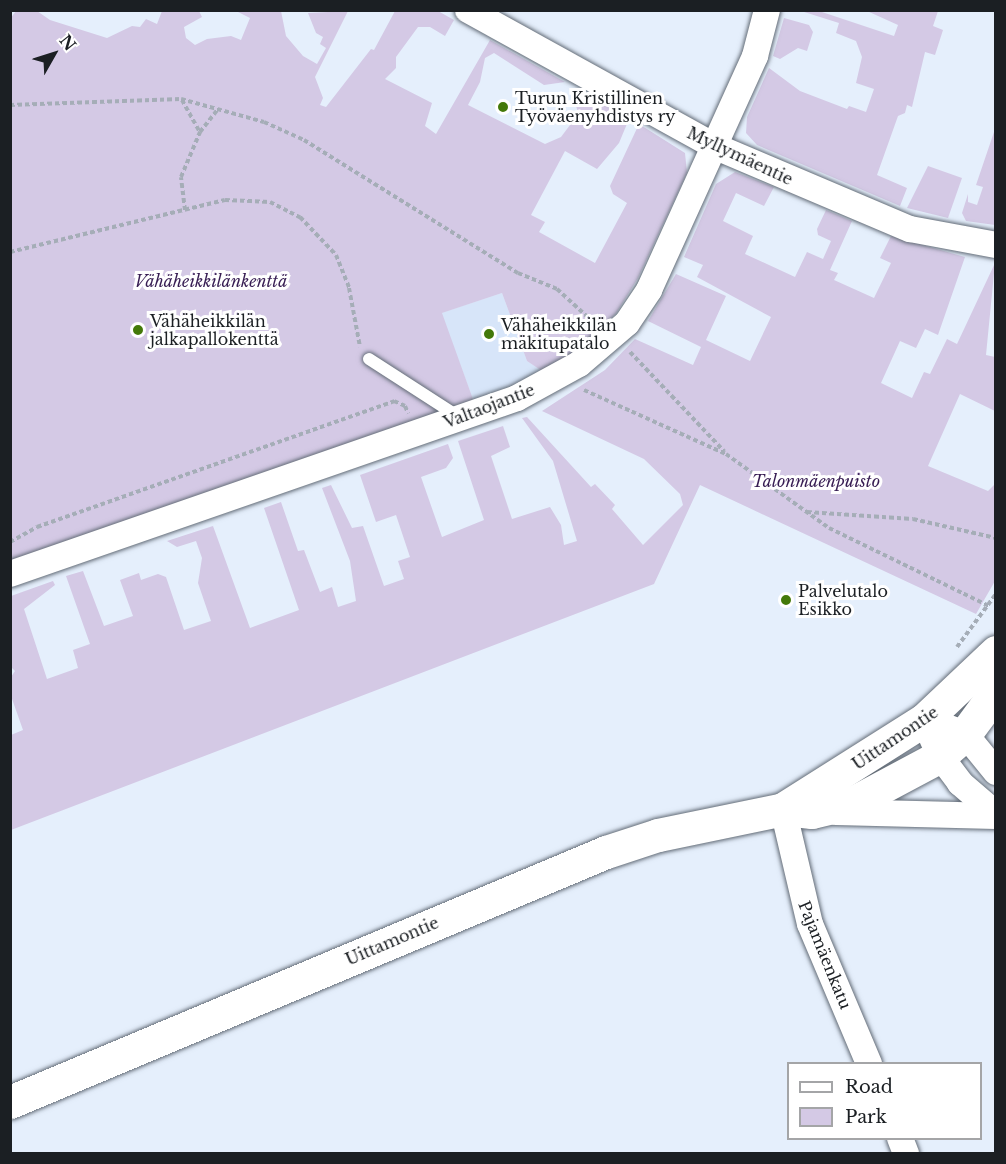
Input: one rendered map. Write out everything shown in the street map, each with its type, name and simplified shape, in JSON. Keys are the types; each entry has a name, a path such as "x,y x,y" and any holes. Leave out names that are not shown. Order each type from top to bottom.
{"street":[{"name":"Myllymäentie","path":"468,10 714,146 910,229 996,245"},
{"name":"Valtaojantie","path":"10,574 459,418 534,390 579,364 627,323 649,290 755,56 767,10"},
{"name":"Uittamontie","path":"797,810 924,720 996,652"},
{"name":"Uittamontie","path":"10,1102 606,852 658,835 854,802 940,756 965,734 996,692"},
{"path":"924,720 965,734 996,772"},
{"path":"924,720 940,756 966,790 996,815"},
{"path":"797,810 996,815"},
{"name":"Pajamäenkatu","path":"797,810 807,914 867,1062"}],"lane":[{"path":"369,359 459,418"}],"path":[{"path":"181,99 200,132"},
{"path":"10,105 181,99 264,122 304,140 518,273 557,289 595,323"},
{"path":"185,210 181,177 200,132 218,109"},
{"path":"10,252 185,210 247,198 270,202 300,217 325,239 344,269 357,339 369,359"},
{"path":"624,346 726,454 806,512 829,528 989,606"},
{"path":"572,388 726,454"},
{"path":"10,542 36,527 394,401 405,406 410,419"},
{"path":"806,512 913,519 996,538"}],"shaded area":[{"path":"502,293 527,361 545,373 474,402 441,313"}],"green space":[{"name":"Vähäheikkilänkenttä","path":"16,11 37,11 50,20 107,38 132,26 140,27 146,19 157,24 162,11 199,11 202,17 184,27 186,38 195,45 207,39 231,36 241,40 250,18 236,11 281,11 286,36 303,56 317,64 326,48 320,44 323,37 316,33 308,13 348,11 315,77 323,98 320,105 326,107 371,49 374,50 395,11 438,11 454,20 445,36 430,27 418,27 396,57 396,68 385,79 432,103 425,126 436,134 490,40 565,82 544,85 494,53 485,58 480,82 468,105 545,144 561,137 573,121 578,112 573,97 578,90 629,119 619,143 597,169 565,151 531,215 545,222 539,232 595,263 627,203 613,194 610,186 639,124 685,153 687,173 638,278 617,312 589,342 545,373 527,361 502,293 442,313 474,402 11,563 10,19"},
{"path":"801,11 819,11 894,36 898,25 867,11 938,11 933,26 943,30 935,55 925,52 912,107 907,105 905,113 898,116 877,175 907,188 900,206 757,145 746,133 747,117 769,68 800,91 847,109 849,106 866,112 874,89 856,83 862,57 856,41 836,33 839,23"},
{"path":"784,18 809,25 813,32 807,51 798,48 780,59 773,56"},
{"path":"995,129 995,225 966,221 962,213 968,194 968,202 977,205 983,187 976,185"},
{"path":"928,166 962,178 948,218 907,208"},
{"name":"Talonmäenpuisto","path":"735,172 774,187 764,206 736,193 723,221 753,236 745,254 795,277 807,252 823,259 831,241 818,235 817,229 826,210 852,221 830,270 838,273 834,280 874,298 891,263 880,258 891,236 965,257 938,335 925,329 916,348 900,341 881,383 912,398 924,372 930,374 947,339 957,344 995,263 986,355 995,357 995,411 960,394 928,466 988,491 995,484 995,581 976,614 700,485 654,584 11,830 11,735 23,730 11,696 11,677 15,671 11,667 11,596 53,581 55,585 24,609 47,679 78,668 73,650 90,644 66,576 83,571 104,626 133,616 120,580 139,573 141,580 158,574 166,577 184,630 211,621 198,583 202,558 196,541 177,547 167,541 213,526 250,628 299,610 264,508 281,502 298,551 304,550 320,592 332,587 338,607 356,601 350,561 322,488 331,485 352,528 363,526 384,586 404,579 398,561 410,557 396,515 376,522 360,475 448,444 453,458 446,468 421,477 442,537 484,520 458,441 503,426 510,447 491,456 512,519 550,507 561,525 564,545 577,541 553,461 522,418 527,417 591,487 595,484 615,505 612,509 643,545 683,505 680,494 644,459 542,411 605,370 635,339 693,365 701,347 648,321 676,274 726,296 706,340 750,361 771,317 697,277 703,265 684,257 716,184"}],"place":[{"name":"Turun Kristillinen Työväenyhdistys ry","path":"503,107"},
{"name":"Vähäheikkilän jalkapallokenttä","path":"138,330"},
{"name":"Vähäheikkilän mäkitupatalo","path":"489,334"},
{"name":"Palvelutalo Esikko","path":"786,600"}]}
